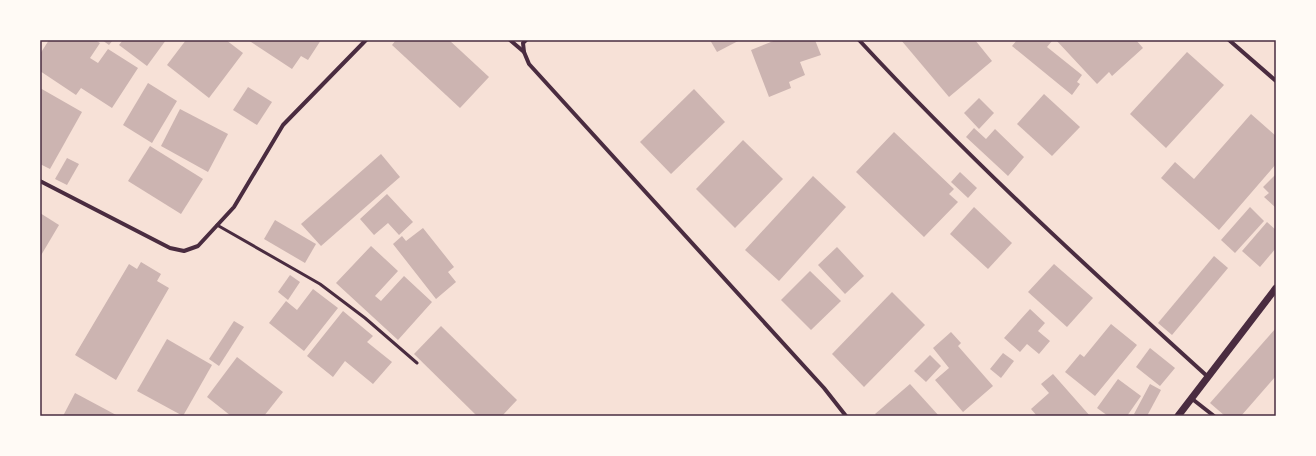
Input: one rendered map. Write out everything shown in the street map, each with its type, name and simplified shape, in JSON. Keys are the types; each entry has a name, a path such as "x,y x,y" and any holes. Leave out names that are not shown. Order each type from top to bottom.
{"street":[{"path":"40,181 170,248 184,251 198,246 234,207 283,125 366,40"},
{"path":"510,40 524,52 530,64 824,388 846,416"},
{"path":"524,52 524,43 526,40"},
{"path":"859,40 897,81 1053,236 1208,376"},
{"path":"1229,40 1276,81"},
{"path":"1178,416 1276,288"},
{"path":"1191,398 1214,416"}],"lane":[{"path":"217,225 320,284 365,318 417,363"}],"building":[{"path":"49,40 95,40 100,43 90,58 98,63 108,49 138,68 112,108 81,88 76,95 40,71 40,54"},
{"path":"102,40 113,40 109,45"},
{"path":"123,40 166,40 147,66 119,45"},
{"path":"186,40 226,40 243,53 209,98 167,65"},
{"path":"248,40 321,40 308,60 301,56 292,69"},
{"path":"396,40 449,40 489,77 460,108 392,45"},
{"path":"710,40 740,40 717,52"},
{"path":"776,40 815,40 821,55 800,62 805,75 789,82 791,88 769,97 751,50"},
{"path":"901,40 975,40 992,61 949,97"},
{"path":"1017,40 1052,41 1047,47 1082,75 1077,82 1080,84 1072,95 1012,46"},
{"path":"1056,40 1136,40 1143,48 1112,76 1109,72 1097,84"},
{"path":"1187,52 1224,85 1166,148 1130,114"},
{"path":"148,83 177,101 152,143 123,125"},
{"path":"248,87 272,102 257,125 233,110"},
{"path":"40,88 82,112 50,169 40,164"},
{"path":"694,89 725,122 671,174 640,142"},
{"path":"1044,94 1080,127 1052,156 1017,124"},
{"path":"979,98 994,113 979,129 964,113"},
{"path":"180,109 228,134 208,172 161,146"},
{"path":"1251,114 1276,136 1276,164 1219,230 1161,178 1175,162 1194,179"},
{"path":"974,128 986,139 995,129 1024,157 1008,176 966,137"},
{"path":"894,132 954,189 949,194 958,202 924,237 856,172"},
{"path":"743,140 783,179 735,228 696,189"},
{"path":"150,146 203,179 181,214 128,181"},
{"path":"381,154 400,177 321,246 301,224"},
{"path":"67,158 79,164 67,185 55,179"},
{"path":"960,172 977,188 968,198 951,182"},
{"path":"1276,174 1276,208 1264,197 1269,193 1263,187"},
{"path":"813,176 846,207 779,281 745,250"},
{"path":"387,194 413,222 399,235 388,223 374,235 360,219"},
{"path":"974,207 1012,243 988,269 950,234"},
{"path":"1250,207 1264,221 1235,253 1221,240"},
{"path":"40,213 59,225 40,257"},
{"path":"275,220 316,244 305,263 264,239"},
{"path":"1267,222 1276,230 1276,248 1260,267 1242,251"},
{"path":"423,228 454,267 448,272 456,282 436,299 393,244 402,236 406,241"},
{"path":"371,246 398,271 375,296 381,301 404,276 432,302 398,340 336,283"},
{"path":"837,247 864,276 845,294 818,265"},
{"path":"1214,256 1228,268 1172,335 1158,323"},
{"path":"141,262 161,274 157,281 169,288 116,380 75,355 129,264 137,269"},
{"path":"1054,264 1093,298 1067,327 1028,292"},
{"path":"810,271 841,301 811,330 781,300"},
{"path":"290,275 300,282 288,300 278,292"},
{"path":"313,289 338,308 304,351 269,323 286,301 297,310"},
{"path":"892,292 925,325 864,387 832,354"},
{"path":"1030,309 1045,323 1038,331 1050,341 1039,354 1027,344 1020,352 1004,338"},
{"path":"343,311 373,336 367,342 392,362 373,384 345,361 333,377 307,356"},
{"path":"234,321 244,327 219,366 209,359"},
{"path":"1111,324 1137,345 1095,396 1065,372 1080,354 1084,357"},
{"path":"441,326 517,400 502,416 477,416 414,354"},
{"path":"1276,328 1276,376 1241,416 1225,416 1210,403"},
{"path":"951,332 961,343 958,346 993,386 963,412 935,380 949,368 933,348"},
{"path":"167,339 212,365 183,416 137,391"},
{"path":"1150,348 1175,368 1160,386 1136,367"},
{"path":"1003,353 1014,361 1001,378 990,369"},
{"path":"930,355 941,366 926,382 914,371"},
{"path":"237,357 283,392 264,416 231,416 207,397"},
{"path":"1053,374 1090,416 1037,416 1031,409 1049,393 1041,384"},
{"path":"1118,379 1141,396 1127,416 1108,416 1097,408"},
{"path":"910,384 939,416 877,416 875,414"},
{"path":"1150,384 1161,390 1147,416 1138,416 1134,414"},
{"path":"75,393 118,416 63,416"}]}
